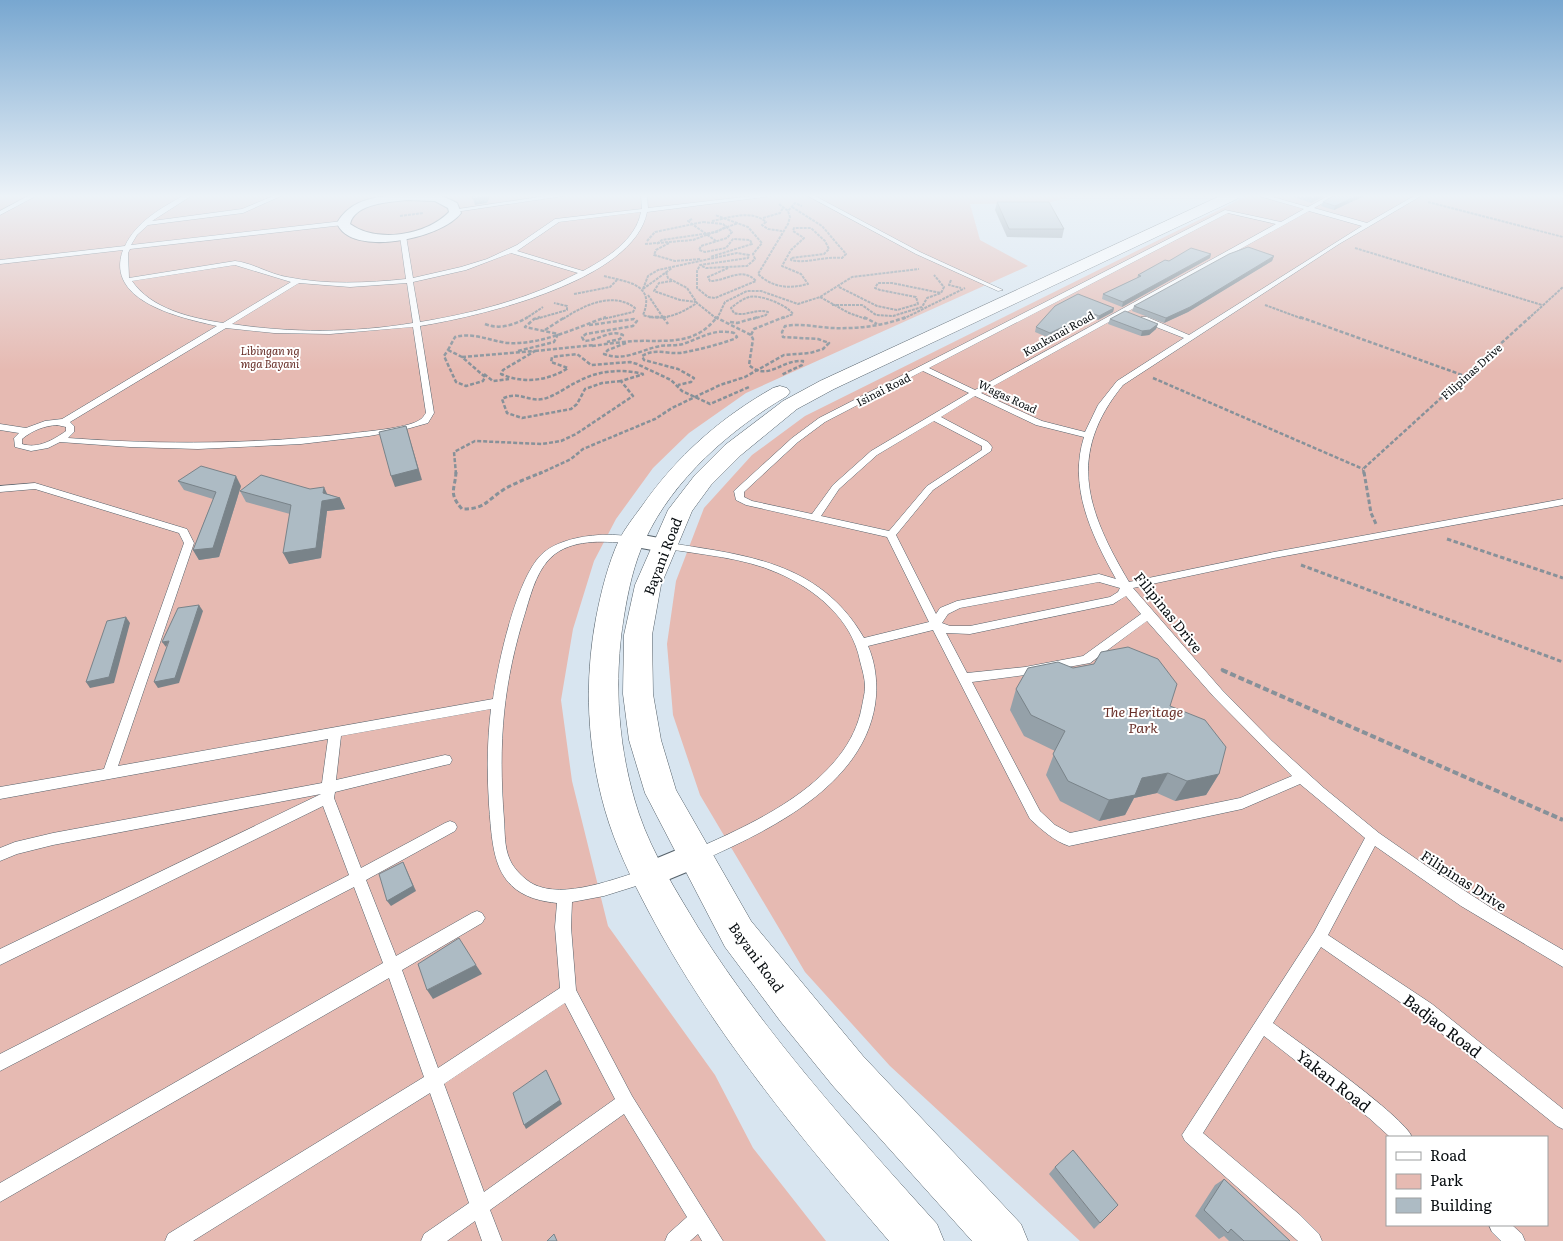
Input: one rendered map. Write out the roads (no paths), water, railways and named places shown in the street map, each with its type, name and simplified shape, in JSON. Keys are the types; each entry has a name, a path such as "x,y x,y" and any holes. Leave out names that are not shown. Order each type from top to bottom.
{"main road":[{"name":"Bayani Road","path":"910,1237 759,1049 695,957 648,876 622,813 608,755 603,702 605,640 616,587 632,540 679,471 708,440 742,416 811,376 1080,254"},
{"name":"Bayani Road","path":"1004,1241 848,1071 795,1008 738,934 661,792 645,740 638,694 638,635 648,585 680,510 703,480 733,450 790,405 858,370 1108,254"}],"street":[{"path":"632,540 664,546"},
{"path":"648,876 696,856"}],"lane":[{"path":"0,262 73,254"},
{"path":"126,254 123,269 127,280 136,291 150,302 169,311 223,326 294,332 343,331 416,324 456,316 510,302 558,286 584,273 613,254"},
{"path":"61,440 160,447 233,447 289,444 411,426 425,421 430,413 405,254"},
{"path":"127,280 235,263 244,264 274,276 298,281 348,284 409,279 463,268 503,254"},
{"path":"521,254 584,273"},
{"path":"920,254 1000,290"},
{"name":"Isinai Road","path":"892,535 749,504 739,498 739,491 795,440 822,420 1146,254"},
{"name":"Kankanai Road","path":"815,517 836,487 856,467 874,454 975,393 1227,254"},
{"name":"Filipinas Drive","path":"1321,254 1136,370 1120,383 1107,398 1095,414 1087,435 1083,483 1095,526 1126,586 1180,652 1236,713 1302,777 1373,836 1458,897 1563,959"},
{"path":"64,422 70,426 70,432 61,440 42,447 22,447 18,444 18,438 27,431 40,425 64,422 298,281"},
{"path":"1072,292 1080,295"},
{"path":"1113,308 1130,314"},
{"path":"1138,317 1188,337"},
{"name":"Wagas Road","path":"922,368 1039,422 1087,435"},
{"path":"934,417 985,444 987,447 986,451 930,488 892,535 894,544 1035,815 1050,829 1069,840 1242,803 1302,777"},
{"path":"0,427 27,431"},
{"path":"0,488 35,486 183,531 189,543 109,773"},
{"path":"935,625 944,611 957,605 1100,578 1126,586 1274,555 1563,502"},
{"path":"632,540 600,539 570,543 551,551 540,563 525,594 506,653 497,703 494,786 501,855 511,876 530,890 565,897 648,876"},
{"path":"664,546 732,556 767,565 795,576 824,594 845,615 861,643 868,662 871,698 860,734 841,766 810,794 779,815 728,842 696,856"},
{"path":"861,643 935,625 950,630 970,630 1113,600 1122,594 1126,586"},
{"path":"963,678 1025,671 1086,660 1149,614"},
{"path":"0,793 497,703"},
{"path":"335,732 328,793 435,1080 478,1207 492,1241"},
{"path":"0,855 15,848 53,838 328,793 445,760"},
{"path":"0,957 328,793"},
{"path":"0,1063 359,877 450,827"},
{"path":"1312,1241 1293,1222 1191,1134 1319,937 1373,836"},
{"path":"565,897 563,927 568,992 626,1102 713,1241"},
{"path":"0,1193 477,918"},
{"name":"Badjao Road","path":"1319,937 1426,1010 1563,1120"},
{"path":"176,1241 435,1080 568,992"},
{"name":"Yakan Road","path":"1263,1025 1375,1112 1402,1136"},
{"path":"431,1241 626,1102"},
{"path":"675,1241 699,1220"},
{"path":"1500,1226 1515,1241"}],"park label":[{"name":"Libingan ng mga Bayani","path":"270,356"},
{"name":"The Heritage Park","path":"1143,720"}]}
